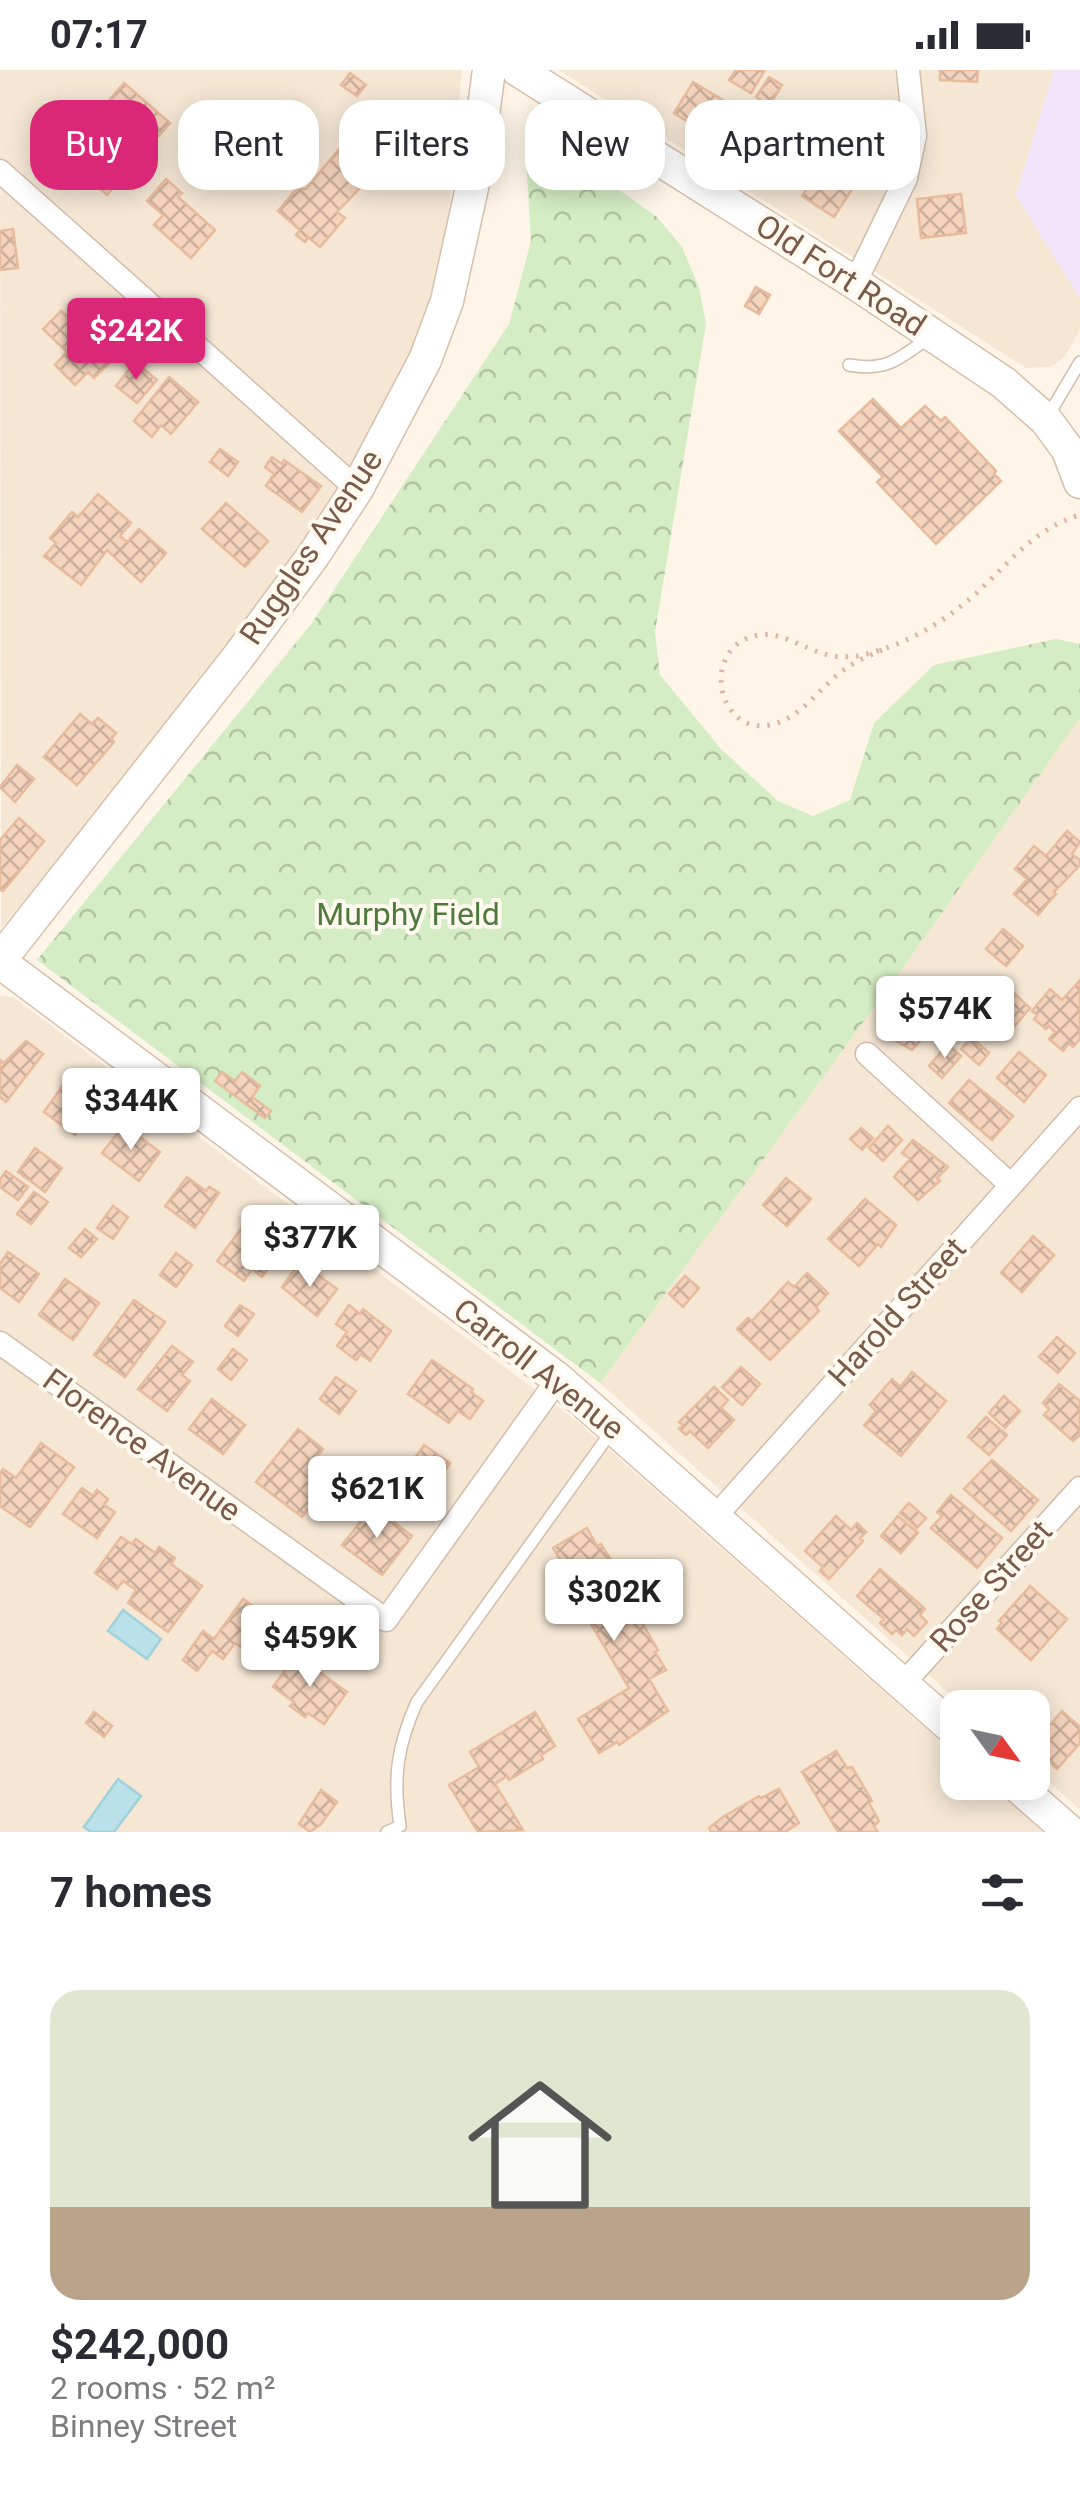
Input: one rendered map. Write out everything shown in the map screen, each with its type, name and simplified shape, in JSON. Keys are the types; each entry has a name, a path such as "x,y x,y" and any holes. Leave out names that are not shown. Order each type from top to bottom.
{"street":[{"name":"Ruggles Avenue","path":"0,961 239,656 357,489 425,360 447,300 475,174 489,70"},
{"name":"Old Fort Road","path":"518,70 856,283 1004,384 1046,420 1068,450 1080,482"},
{"path":"856,283 906,178 915,136 908,70"},
{"path":"0,171 357,489"},
{"name":"Carroll Avenue","path":"0,961 558,1379 940,1718"},
{"path":"867,1054 1011,1185"},
{"name":"Harold Street","path":"715,1516 1080,1108"},
{"name":"Florence Avenue","path":"0,1342 386,1620 558,1379"},
{"name":"Rose Street","path":"902,1685 1080,1488"},
{"path":"1034,1800 1070,1832"}],"lane":[{"path":"849,365 870,369 888,366 934,335"},
{"path":"1046,420 1080,362"},
{"path":"387,1832 400,1826 395,1790 401,1736 417,1702 615,1427"}],"path":[{"path":"882,650 853,657 826,654 771,634 746,638 726,656 718,685 727,706 744,720 765,726 786,720 846,668 921,633 958,609 1034,535 1080,515"}],"shaded area":[{"path":"0,70 462,70 459,100 339,100 339,190 451,190 429,303 386,413 319,523 174,718 1,929"},
{"path":"559,70 1054,70 1016,195 1080,298 1080,329 1065,357 1051,367 1026,368 747,190 920,190 920,100 685,100 685,150 665,138 665,100 606,100"},
{"path":"1054,70 1080,70 1080,298 1016,195"},
{"path":"1080,718 1080,1810 1050,1783 1050,1690 946,1690 600,1383"},
{"path":"0,996 13,997 579,1423 940,1741 940,1800 1007,1800 1044,1832 0,1832"}],"green space":[{"name":"Murphy Field","path":"528,190 619,190 657,217 682,247 699,287 706,324 655,632 660,675 722,750 778,801 813,816 850,800 874,723 934,665 1056,639 1080,644 1080,718 600,1383 37,960 312,623 509,324 531,241"}],"water":[{"path":"123,1610 161,1639 147,1659 108,1631"},
{"path":"118,1779 141,1796 114,1832 91,1832 84,1827"}],"building":[{"path":"736,70 765,70 751,93 729,80"},
{"path":"940,70 978,70 977,82 940,80"},
{"path":"350,73 366,85 357,96 341,85"},
{"path":"769,77 782,85 773,100 756,97"},
{"path":"693,82 722,100 685,100 685,120 674,113"},
{"path":"124,83 144,100 109,100"},
{"path":"158,113 170,123 158,137"},
{"path":"339,149 339,190 358,190 337,212 345,218 320,247 308,237 305,242 296,235 300,230 278,211 295,190 319,190 319,173"},
{"path":"166,179 182,193 178,197 215,230 191,258 154,225 163,215 147,201"},
{"path":"806,190 851,190 834,217 802,196"},
{"path":"961,194 966,233 921,238 917,199"},
{"path":"13,229 18,268 0,270 0,231"},
{"path":"756,287 770,295 759,314 745,306"},
{"path":"61,311 80,329 95,312 120,337 105,353 112,360 94,378 88,372 75,385 55,365 67,352 43,329"},
{"path":"135,362 157,380 137,403 116,386"},
{"path":"169,377 198,402 171,434 161,425 152,437 134,421"},
{"path":"873,399 901,428 925,406 941,421 945,417 1001,481 936,544 877,482 883,477 839,431"},
{"path":"220,449 238,462 228,476 210,462"},
{"path":"272,457 282,464 284,460 321,486 302,512 266,486 274,474 265,467"},
{"path":"98,494 131,523 120,536 127,542 139,529 166,553 141,582 107,550 81,585 44,556 56,543 50,538 72,512 78,517"},
{"path":"226,503 268,541 245,567 202,529"},
{"path":"80,714 92,724 98,718 116,733 111,739 114,742 77,785 44,757"},
{"path":"17,765 34,779 15,802 0,787"},
{"path":"19,818 44,841 3,891 0,840"},
{"path":"1067,831 1080,842 1072,854 1080,865 1038,915 1014,894 1027,879 1015,869 1034,846 1046,856"},
{"path":"1003,929 1023,946 1006,966 986,949"},
{"path":"923,978 944,996 929,1012 938,1020 912,1050 893,1039 897,1031 883,1019"},
{"path":"1080,980 1080,1039 1073,1047 1069,1043 1063,1051 1049,1039 1055,1032 1034,1019 1037,1015 1032,1011 1050,989 1062,1000"},
{"path":"1002,982 1030,1008 1013,1028 984,1002"},
{"path":"971,1037 989,1053 979,1065 961,1049"},
{"path":"26,1041 43,1054 6,1102 0,1097 0,1060 4,1063"},
{"path":"948,1044 961,1056 942,1078 929,1066"},
{"path":"1019,1052 1046,1075 1024,1102 997,1078"},
{"path":"222,1072 235,1081 242,1072 260,1086 252,1097 271,1111 265,1118 215,1081"},
{"path":"969,1080 1013,1116 992,1140 949,1103"},
{"path":"66,1081 97,1104 75,1135 44,1112"},
{"path":"124,1125 160,1152 139,1181 102,1153"},
{"path":"888,1126 902,1140 883,1161 869,1148"},
{"path":"861,1128 873,1138 862,1150 850,1139"},
{"path":"913,1140 948,1167 937,1178 940,1181 918,1200 894,1177 910,1159 902,1153"},
{"path":"35,1148 62,1168 45,1192 18,1172"},
{"path":"6,1171 28,1187 18,1200 0,1187"},
{"path":"187,1177 206,1191 209,1187 219,1193 195,1228 165,1206"},
{"path":"786,1178 811,1199 787,1226 763,1205"},
{"path":"34,1192 48,1202 31,1224 17,1214"},
{"path":"865,1199 896,1225 881,1247 878,1244 859,1266 828,1239"},
{"path":"113,1206 128,1217 113,1239 97,1228"},
{"path":"246,1222 282,1249 262,1277 252,1269 244,1281 217,1261"},
{"path":"85,1229 97,1239 81,1257 69,1248"},
{"path":"1033,1236 1054,1255 1022,1292 1001,1273"},
{"path":"8,1252 39,1274 19,1302 0,1288 0,1264"},
{"path":"176,1253 192,1265 176,1287 160,1275"},
{"path":"297,1266 307,1273 310,1269 337,1289 317,1316 282,1287"},
{"path":"807,1273 828,1293 816,1307 819,1311 770,1360 737,1329 748,1318 752,1321 788,1282 794,1287"},
{"path":"685,1276 699,1288 683,1307 669,1294"},
{"path":"65,1279 99,1303 73,1340 39,1315"},
{"path":"134,1300 165,1322 125,1377 94,1355"},
{"path":"240,1305 254,1314 238,1336 225,1326"},
{"path":"349,1305 360,1314 363,1309 391,1331 370,1361 361,1354 356,1360 337,1346 347,1332 336,1324"},
{"path":"1057,1337 1075,1353 1058,1373 1039,1357"},
{"path":"172,1346 193,1362 182,1375 190,1381 167,1411 138,1389"},
{"path":"233,1349 247,1360 231,1380 218,1369"},
{"path":"432,1360 473,1389 471,1392 483,1401 470,1419 458,1411 449,1423 408,1394"},
{"path":"741,1367 760,1384 742,1405 722,1387"},
{"path":"912,1372 946,1401 901,1456 864,1425 876,1411 870,1405 892,1379 900,1387"},
{"path":"336,1377 356,1391 339,1414 320,1399"},
{"path":"1059,1384 1080,1401 1080,1435 1073,1441 1044,1415 1049,1409 1043,1403"},
{"path":"714,1387 728,1400 721,1408 734,1420 708,1448 690,1431 686,1435 679,1429 683,1425 679,1422"},
{"path":"1004,1396 1020,1411 1005,1428 989,1413"},
{"path":"212,1399 245,1425 223,1454 189,1429"},
{"path":"986,1417 1007,1435 989,1455 968,1437"},
{"path":"298,1429 323,1449 309,1468 328,1483 302,1517 256,1482"},
{"path":"41,1443 74,1467 30,1527 0,1506 0,1474 3,1469 16,1478"},
{"path":"424,1445 450,1463 436,1484 410,1465"},
{"path":"992,1460 1038,1500 1011,1531 964,1489"},
{"path":"408,1474 429,1490 420,1502 398,1487"},
{"path":"82,1488 93,1496 97,1490 108,1499 104,1505 115,1512 97,1538 63,1514"},
{"path":"951,1495 1002,1538 977,1568 931,1528 942,1516 937,1512"},
{"path":"909,1503 926,1518 917,1528 900,1513"},
{"path":"373,1506 412,1536 382,1575 342,1545"},
{"path":"836,1516 851,1530 857,1523 866,1532 860,1538 863,1541 829,1579 820,1571 823,1567 805,1551"},
{"path":"898,1516 918,1533 901,1553 881,1536"},
{"path":"587,1528 622,1578 618,1581 629,1598 624,1602 633,1616 637,1614 666,1670 649,1679 668,1711 619,1745 617,1742 599,1753 578,1719 629,1688 588,1619 594,1616 553,1548"},
{"path":"121,1537 132,1544 136,1539 155,1553 159,1547 175,1558 171,1564 202,1586 168,1632 128,1603 136,1590 123,1581 117,1589 95,1573"},
{"path":"880,1569 925,1609 920,1615 927,1622 914,1636 907,1629 902,1635 896,1630 892,1634 880,1623 884,1619 857,1596"},
{"path":"1030,1586 1067,1619 1031,1660 997,1629 1002,1623 999,1621"},
{"path":"243,1599 278,1624 254,1656 235,1643 223,1659 212,1651 197,1671 183,1660 203,1631 214,1639"},
{"path":"296,1655 347,1692 324,1724 308,1713 305,1717 290,1706 294,1702 273,1687"},
{"path":"1062,1711 1080,1727 1080,1743 1057,1769 1050,1763 1050,1725"},
{"path":"94,1712 112,1726 104,1737 86,1723"},
{"path":"535,1712 555,1746 541,1755 543,1759 495,1784 523,1830 478,1832 449,1785 479,1767 470,1752"},
{"path":"836,1751 847,1768 852,1767 872,1801 869,1803 879,1821 874,1826 878,1832 838,1832 802,1772"},
{"path":"779,1789 799,1823 785,1832 711,1832 709,1828 723,1817"},
{"path":"321,1790 337,1802 310,1832 299,1824"}]}
